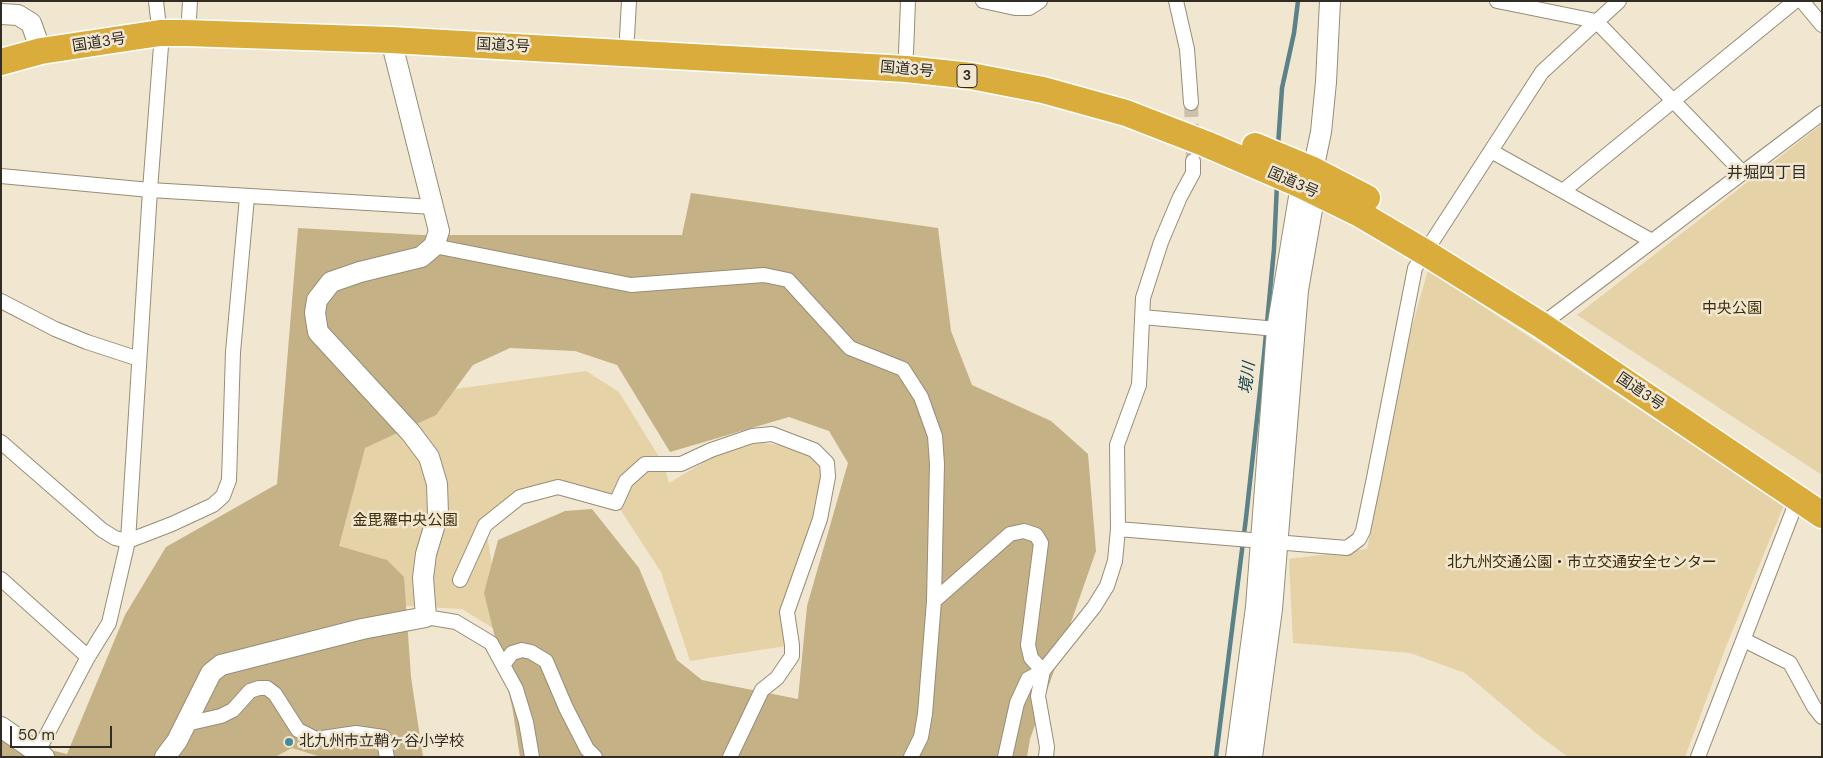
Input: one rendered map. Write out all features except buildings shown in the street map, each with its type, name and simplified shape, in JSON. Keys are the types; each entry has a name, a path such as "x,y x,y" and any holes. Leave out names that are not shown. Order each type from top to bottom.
{"highway":[{"name":"国道3号","path":"1,46 39,44 190,10 394,24 906,53 985,64 1080,85 1201,124 1310,183 1360,214 1431,245 1548,320 1810,496 1822,515"},
{"name":"国道3号","path":"158,18 392,40 906,69 980,78 1043,90 1126,113 1310,183"},
{"name":"国道3号","path":"1,62 39,44"}],"street":[{"path":"627,37 629,1"},
{"path":"906,53 908,1"},
{"path":"983,1 1015,8 1029,8 1040,1"},
{"path":"1176,1 1187,49 1191,103"},
{"path":"1252,757 1272,608 1270,542 1277,329 1284,276 1310,183 1321,132 1326,82 1330,1"},
{"path":"1497,1 1524,4 1596,21 1742,172"},
{"path":"1118,529 1347,548 1359,539 1374,478 1415,268 1542,72 1619,1"},
{"path":"1563,191 1795,1"},
{"path":"1802,1 1822,25"},
{"path":"1,14 18,15 31,22 39,44"},
{"path":"1,727 39,755 88,657 109,623 128,542 160,56 158,18"},
{"path":"392,40 439,230 434,246 421,258 360,272 331,282 317,300 315,313 318,332 411,433 428,457 437,484 438,514 426,554 423,578 426,617"},
{"path":"1548,320 1822,113"},
{"path":"1491,151 1652,241"},
{"path":"1005,757 1017,703 1028,678 1042,671 1094,607 1107,586 1115,561 1118,529 1117,444 1139,385 1143,298 1161,242 1180,196 1193,173 1193,161"},
{"path":"1,176 247,197 434,207"},
{"path":"1236,757 1256,607 1270,542 1310,183"},
{"path":"1,442 102,530 115,538 128,542 213,505 223,496 229,480 233,352 247,197"},
{"path":"434,246 631,285 764,275 788,280 850,348 903,369 921,397 935,436 937,464 934,602 925,714 921,737 911,757"},
{"path":"1,301 54,329 139,359"},
{"path":"1142,317 1277,329"},
{"path":"460,580 485,525 520,496 558,487 616,503 626,481 645,464 681,464 711,450 752,436 772,434 814,450 827,463 828,477 820,519 787,612 792,656 776,678 762,690 730,757"},
{"path":"1698,757 1744,640 1810,496"},
{"path":"934,602 1010,534 1024,531 1036,535 1041,543 1028,645 1032,658 1042,671 1038,696 1047,746 1046,757"},
{"path":"1,579 88,657"},
{"path":"165,757 177,741 211,673 221,665 362,629 426,617 456,622 491,643 516,689 526,722 532,757"},
{"path":"1744,640 1790,663 1814,707 1822,717"},
{"path":"503,665 512,652 522,650 531,652 546,661 566,708 587,749 596,757"},
{"path":"186,724 221,716 233,710 250,691 267,688 275,694 298,730 316,738 356,733 383,737 387,757"}],"shaded area":[{"path":"691,193 938,228 951,331 972,385 1051,421 1088,454 1096,551 1030,739 1027,757 520,757 512,706 484,593 498,540 565,511 592,509 639,568 677,660 702,680 798,699 807,606 848,463 829,431 789,417 670,452 617,365 575,351 510,348 473,365 436,415 365,448 339,546 387,560 404,577 411,677 423,757 321,757 292,748 275,757 1,757 1,738 67,754 125,615 166,547 277,484 298,228 422,235 682,235"},
{"name":"北九州市立鞘ヶ谷小学校","path":"290,727 316,757 259,757"}],"green space":[{"name":"中央公園","path":"1822,124 1822,475 1577,315"},
{"name":"北九州交通公園・市立交通安全センター","path":"1428,270 1784,505 1725,649 1685,757 1568,757 1537,734 1465,673 1410,653 1293,643 1289,559 1367,549 1407,344"},
{"name":"金毘羅中央公園","path":"586,371 619,392 664,465 669,483 741,440 814,450 828,477 787,612 792,645 690,661 661,572 616,503 558,487 520,497 485,524 504,635 462,609 389,605 343,611 321,513 364,413 448,390"}],"waterway":[{"name":"境川","path":"1278,146 1282,88 1294,33 1298,1"},
{"name":"境川","path":"1216,757 1264,355 1274,249 1277,184"}],"tunnel":[{"path":"1191,103 1193,161"}],"place":[{"name":"北九州市立鞘ヶ谷小学校","path":"289,742"}],"district":[{"name":"井堀四丁目","path":"1767,174"}]}
